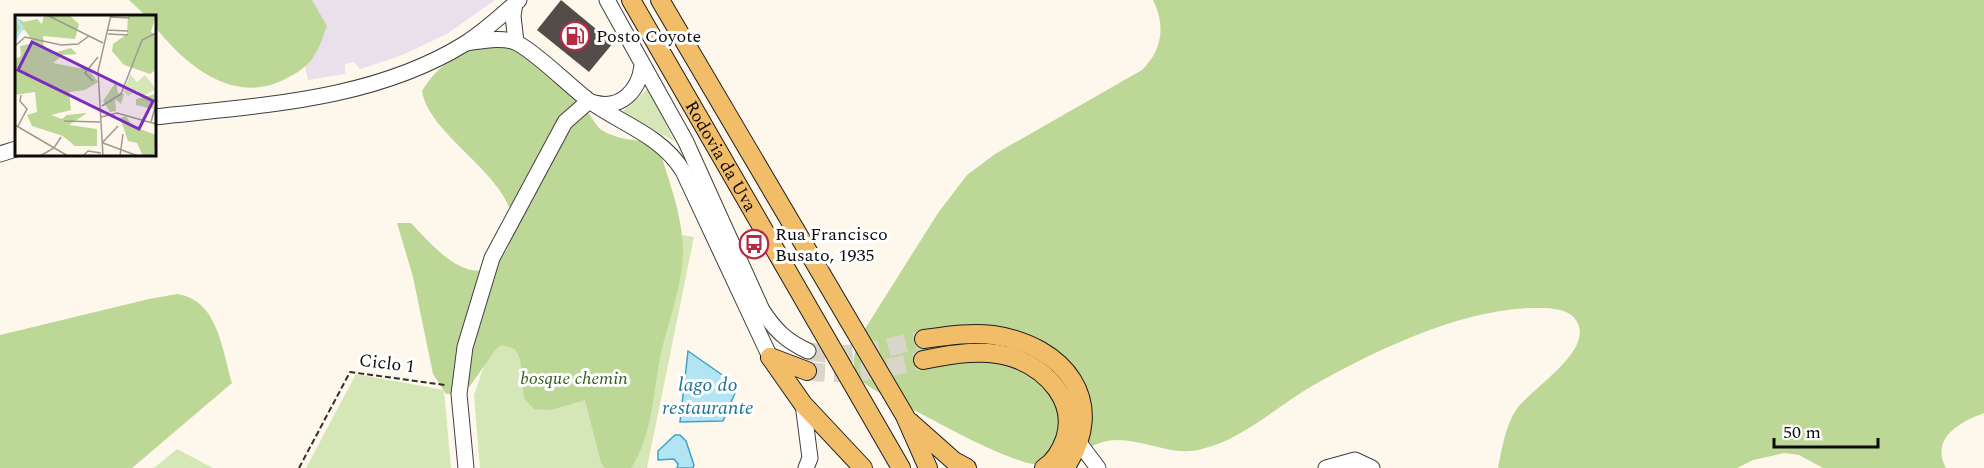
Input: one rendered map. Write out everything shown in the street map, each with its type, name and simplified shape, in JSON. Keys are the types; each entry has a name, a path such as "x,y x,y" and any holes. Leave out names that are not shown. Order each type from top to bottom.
{"main road":[{"name":"Rodovia da Uva","path":"631,0 901,468"},
{"name":"Rodovia da Uva","path":"660,0 905,416 928,468"},
{"path":"924,339 957,334 992,335 1024,342 1047,353 1069,374 1081,398 1084,428 1080,444 1065,468"},
{"path":"923,360 955,354 986,353 1013,357 1034,367 1053,382 1065,403 1069,427 1062,447 1044,468"},
{"path":"770,357 807,371"},
{"path":"770,357 803,404 863,468"},
{"path":"905,416 954,461 967,468"}],"street":[{"path":"607,0 686,142 762,310 775,330 789,342 808,351"},
{"path":"516,42 513,23 517,2"},
{"path":"156,117 319,98 395,77 466,43 517,2"},
{"path":"466,43 483,40 516,42 589,101 660,143 674,156 770,357"},
{"path":"466,468 459,394 465,347 492,258 565,122 589,101 614,104 626,98 635,90 642,66"},
{"path":"0,154 15,149"},
{"path":"803,404 810,458 806,468"},
{"path":"1080,444 1098,468"},
{"path":"1326,468 1354,460 1372,468"}],"path":[{"name":"Ciclo 1","path":"299,468 350,372 445,383 446,394"}],"shaded area":[{"path":"291,0 495,0 447,34 400,56 360,69 354,62 345,64 345,74 308,80"}],"green space":[{"path":"129,0 312,0 327,26 316,53 301,69 285,79 266,86 247,88 212,77 196,67 181,55 156,28 156,15 145,15"},
{"path":"1153,0 1984,0 1984,413 1957,426 1945,440 1942,457 1946,468 1823,468 1799,455 1784,453 1753,460 1737,468 1498,468 1507,431 1516,410 1559,368 1577,344 1580,332 1573,316 1559,310 1544,308 1511,309 1482,314 1421,333 1363,359 1312,386 1231,438 1191,451 1170,450 1117,440 1097,444 1052,464 1028,463 970,440 865,384 858,377 854,359 863,332 938,213 967,175 995,154 1142,70 1154,54 1160,37 1160,19"},
{"path":"515,40 547,55 557,64 600,129 620,138 657,142 673,194 682,235 681,275 661,353 648,427 631,468 605,468 601,463 585,400 551,410 534,409 524,398 520,359 515,349 502,345 496,349 470,386 462,393 446,394 433,374 413,277 397,223 411,223 444,255 469,270 482,270 495,265 506,251 513,229 509,207 498,187 444,130 430,111 422,91 440,68 451,60 486,46"},
{"path":"648,88 674,141 621,113"},
{"name":"bosque chemin","path":"537,211 694,237 647,468 480,468 474,395"},
{"path":"177,294 191,298 210,316 221,341 232,383 132,468 0,468 0,335"},
{"path":"356,374 444,390 451,468 306,468"},
{"path":"177,449 213,468 154,468"}],"water":[{"name":"lago do restaurante","path":"688,351 738,386 723,421 680,422"},
{"path":"675,435 680,435 686,441 693,468 677,468 678,464 674,459 658,460 658,451"}],"building":[{"name":"Posto Coyote","path":"561,0 613,43 589,72 537,30"}],"tunnel":[{"path":"808,351 852,354 924,339"},
{"path":"807,371 851,373 923,360"}],"place":[{"name":"Posto Coyote","path":"575,36"},
{"name":"Rua Francisco Busato, 1935","path":"754,244"}]}
